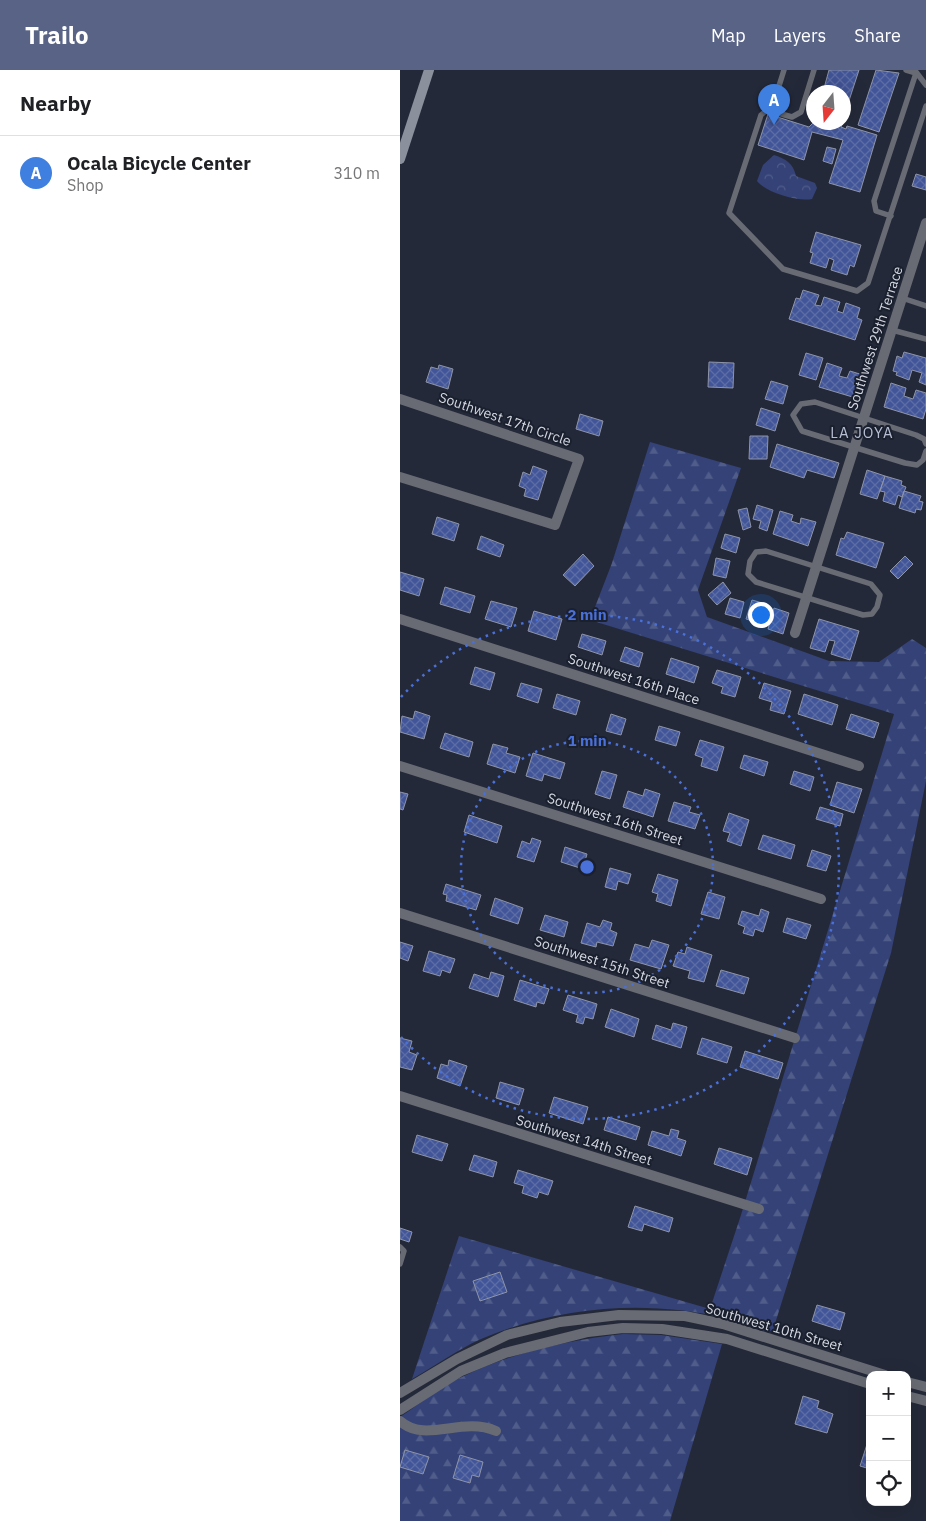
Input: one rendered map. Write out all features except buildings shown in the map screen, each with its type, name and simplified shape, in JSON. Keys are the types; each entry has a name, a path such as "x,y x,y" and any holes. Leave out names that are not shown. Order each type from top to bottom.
{"main road":[{"path":"400,157 428,70"}],"street":[{"name":"Southwest 29th Terrace","path":"795,633 926,223"},
{"name":"Southwest 17th Circle","path":"400,399 579,459 556,525 400,477"},
{"name":"Southwest 16th Place","path":"400,619 859,766"},
{"name":"Southwest 16th Street","path":"400,766 821,899"},
{"name":"Southwest 15th Street","path":"400,913 795,1038"},
{"name":"Southwest 14th Street","path":"400,1096 759,1209"},
{"name":"Southwest 10th Street","path":"400,1393 481,1346 507,1335 592,1316 685,1316 724,1324 872,1371"},
{"path":"542,1326 545,1341"},
{"name":"Southwest 10th Street","path":"400,1410 461,1371 505,1353 545,1341 588,1332 623,1328 662,1329 727,1339 866,1383"},
{"path":"805,1363 808,1351"},
{"path":"911,1383 926,1388"},
{"path":"911,1397 926,1402"},
{"path":"400,1421 417,1431 475,1424 496,1430"}],"lane":[{"path":"784,70 773,105 761,115 729,213 783,269 857,290 868,282 926,106"},
{"path":"773,105 778,113 792,117 798,116 804,104 814,70"},
{"path":"906,70 916,72 926,85"},
{"path":"891,216 876,211 874,200 916,72"},
{"path":"902,298 926,306"},
{"path":"892,330 926,340"},
{"path":"926,444 924,439 916,435 815,402 802,404 793,415 802,431 854,448 917,465 923,460 926,451"},
{"path":"766,551 816,566 871,584 880,595 877,607 872,614 863,615 756,582 748,574 750,561 756,552 766,551"},
{"path":"400,1247 404,1250 400,1264"}],"green space":[{"path":"774,155 788,162 796,176 815,183 817,188 812,199 806,200 782,195 767,189 757,181 763,165"},
{"path":"650,442 741,468 698,590 707,617 829,661 879,662 912,639 926,648 926,781 891,953 773,1330 767,1332 724,1318 694,1312 663,1309 601,1309 570,1313 510,1328 481,1339 412,1379 459,1236 710,1309 741,1215 894,714 590,620 612,563"},
{"path":"623,1334 661,1335 722,1344 670,1521 400,1521 400,1417 456,1380 502,1360 542,1348"}],"place":[{"name":"Ocala Bicycle Center","path":"774,125"}],"district":[{"name":"LA JOYA","path":"862,433"}]}
